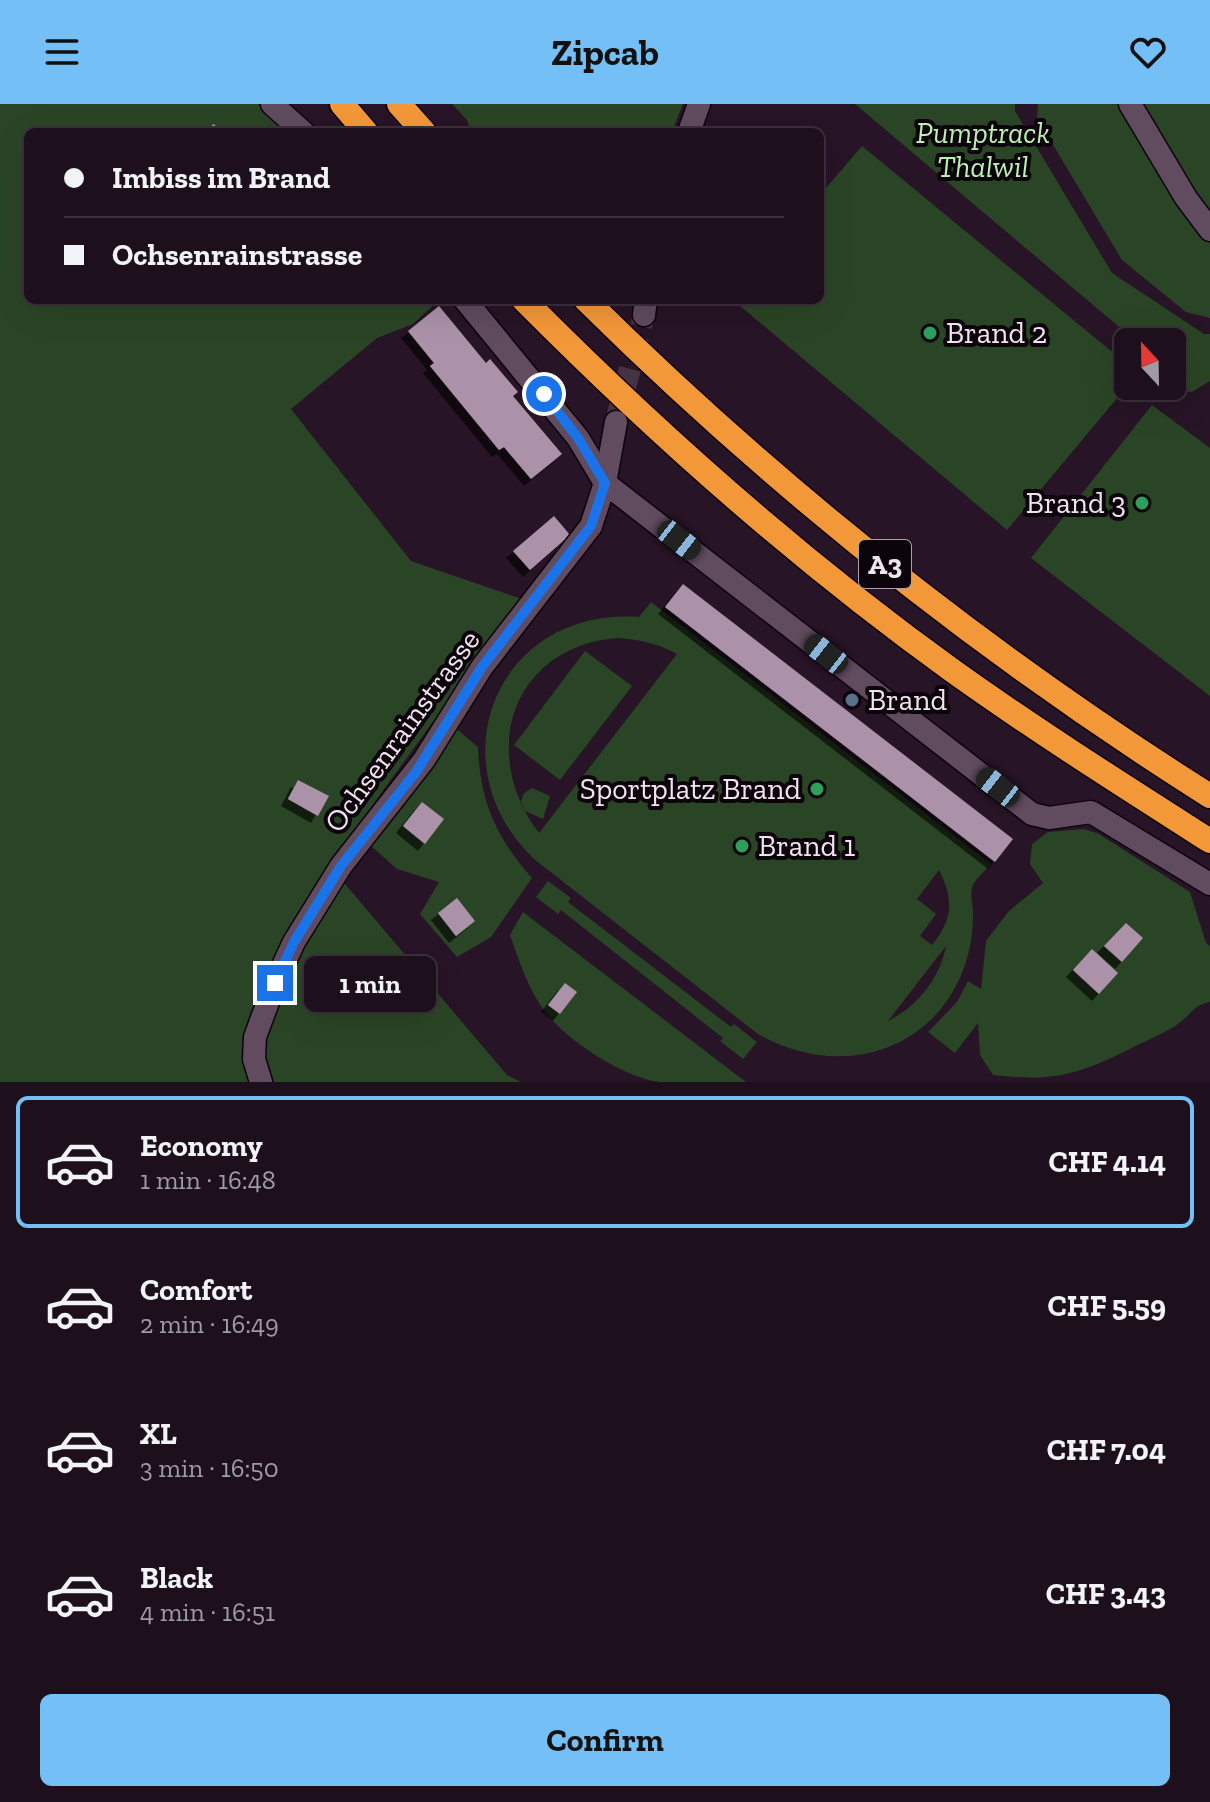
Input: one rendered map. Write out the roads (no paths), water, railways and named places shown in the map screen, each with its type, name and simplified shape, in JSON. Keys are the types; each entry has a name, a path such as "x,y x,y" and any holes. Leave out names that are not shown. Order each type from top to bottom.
{"highway":[{"path":"342,104 363,128"},
{"path":"399,104 420,128"},
{"name":"A3","path":"528,304 691,458 856,597 997,701 1210,841"},
{"name":"A3","path":"590,304 735,440 910,585 1094,720 1210,796"}],"street":[{"path":"272,104 299,128"},
{"path":"690,128 699,104"},
{"path":"1130,104 1186,198 1210,230"},
{"path":"468,304 578,438 605,483 1032,814 1049,818 1091,812 1210,884"},
{"name":"Ochsenrainstrasse","path":"261,1082 254,1059 255,1037 294,942 341,866 424,760 482,667 591,526 605,483 616,422"}],"tunnel":[{"path":"616,422 644,315"}],"place":[{"name":"Brand 2","path":"930,333"},
{"name":"Brand 3","path":"1142,503"},
{"name":"Brand","path":"852,700"},
{"name":"Sportplatz Brand","path":"817,789"},
{"name":"Brand 1","path":"742,846"}],"park label":[{"name":"Pumptrack Thalwil","path":"983,150"}]}
